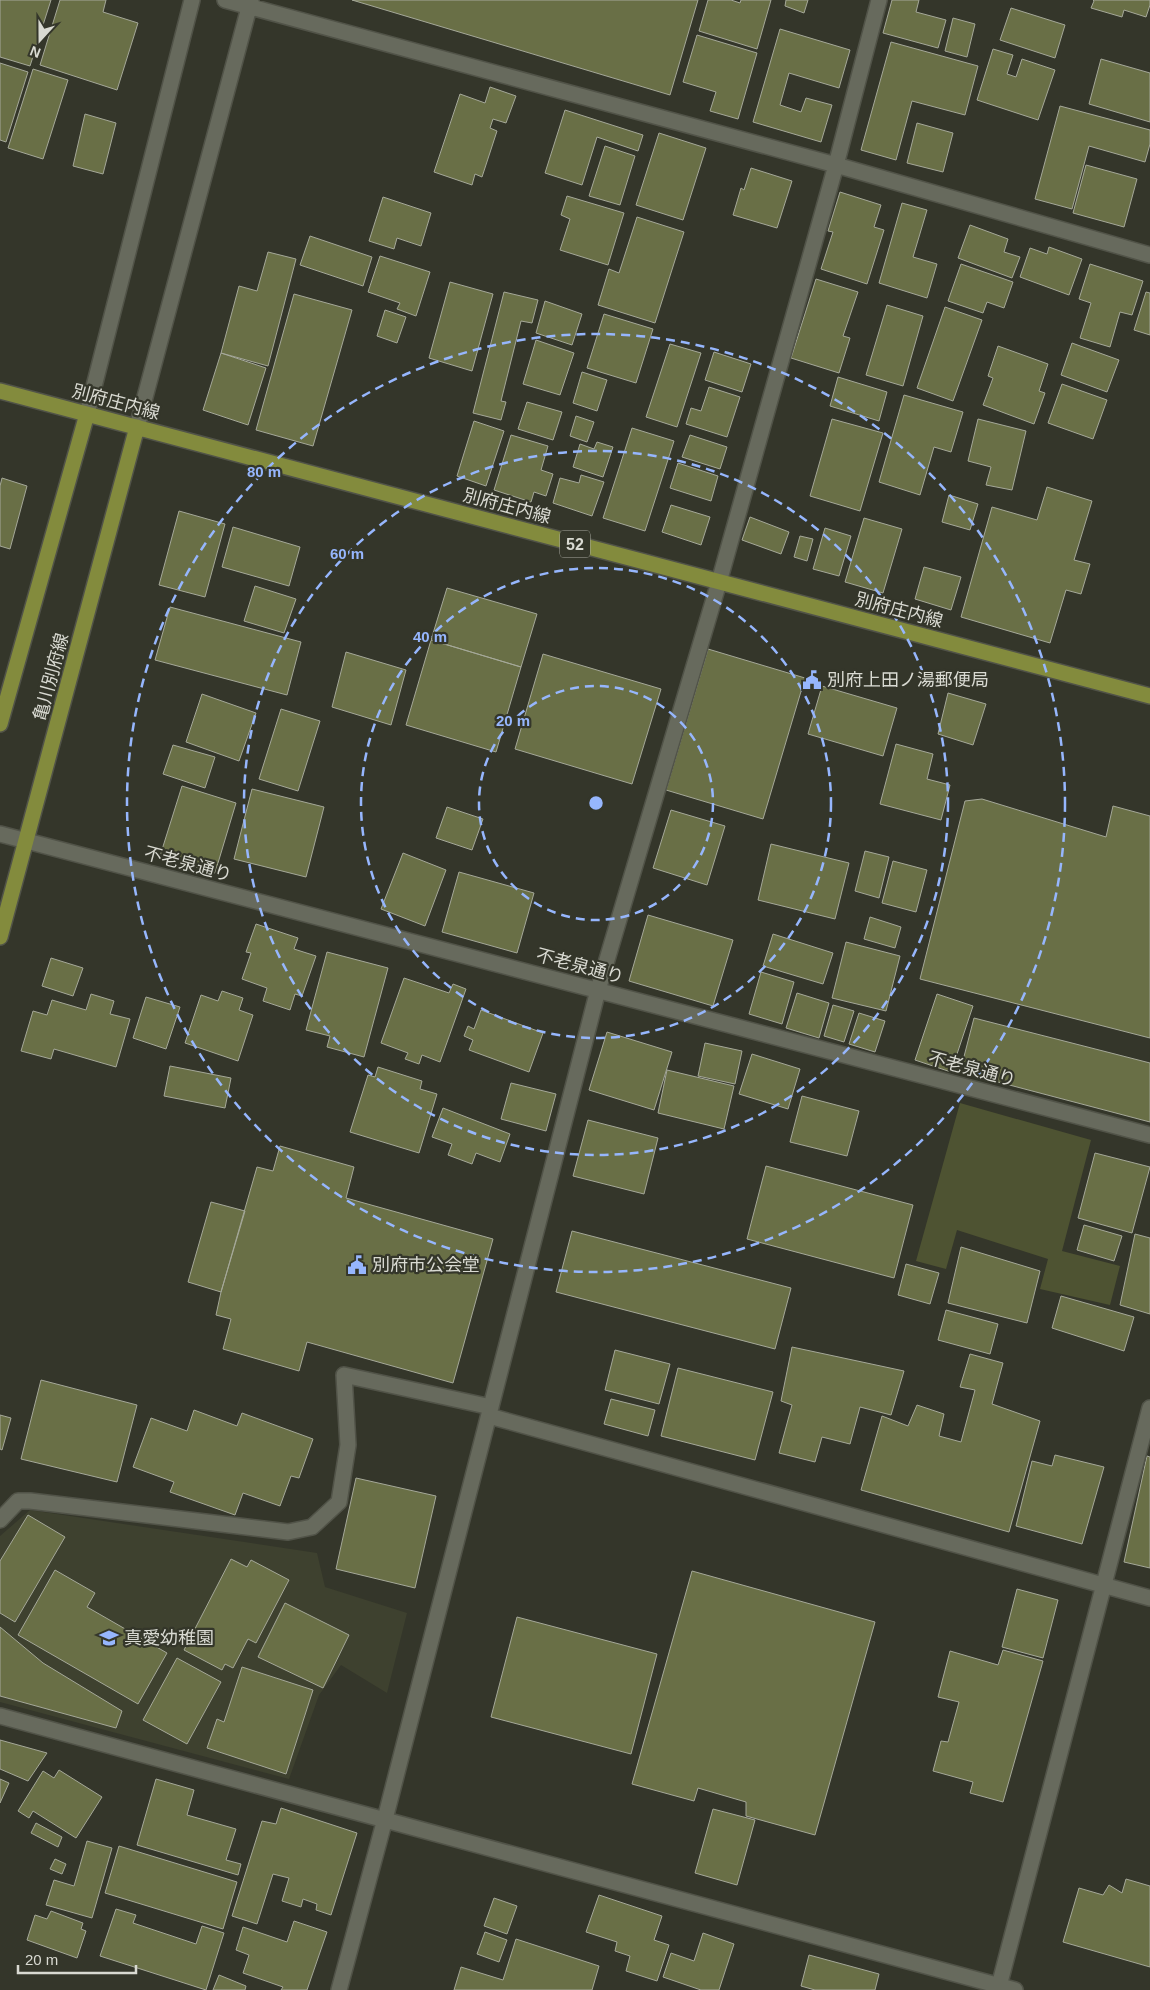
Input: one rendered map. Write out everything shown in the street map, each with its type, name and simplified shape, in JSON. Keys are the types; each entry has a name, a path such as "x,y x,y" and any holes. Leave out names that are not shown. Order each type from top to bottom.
{"main road":[{"name":"別府庄内線","path":"0,391 1150,696"},
{"name":"亀川別府線","path":"0,724 87,414"},
{"name":"亀川別府線","path":"0,937 137,427"}],"street":[{"path":"87,414 192,0"},
{"path":"225,0 250,3 836,165 1150,255"},
{"path":"339,1990 385,1819 598,990 719,582 836,165 879,0"},
{"path":"137,427 250,3"},
{"name":"不老泉通り","path":"0,834 1150,1135"},
{"path":"0,1520 18,1500 288,1532 312,1528 339,1502 348,1445 344,1375 490,1411 1150,1598"},
{"path":"999,1988 1150,1408"},
{"path":"0,1716 385,1819 999,1988 1015,1990"}],"shaded area":[{"path":"30,1510 317,1553 325,1587 407,1613 387,1693 341,1665 319,1695 289,1779 0,1702 0,1536"}],"green space":[{"path":"960,1103 1091,1140 1062,1251 1120,1266 1110,1305 1040,1289 1048,1259 957,1230 946,1269 916,1261"}],"building":[{"path":"0,0 51,0 30,66 0,57"},
{"path":"60,0 106,0 103,12 138,23 117,90 40,65"},
{"path":"352,0 698,0 670,95"},
{"path":"708,0 731,0 740,3 741,0 771,0 757,49 699,31"},
{"path":"786,0 808,0 804,13 785,6"},
{"path":"892,0 919,0 916,12 946,20 938,48 883,33"},
{"path":"1093,0 1150,0 1150,5 1146,17 1124,10 1122,17 1091,8"},
{"path":"1011,8 1065,25 1055,58 1000,40"},
{"path":"953,18 975,24 967,57 945,51"},
{"path":"780,29 850,50 839,88 789,73 780,105 801,112 806,98 832,105 821,142 753,122"},
{"path":"697,35 757,53 738,119 710,111 716,92 683,82"},
{"path":"891,42 978,66 965,115 912,101 896,160 861,150"},
{"path":"993,49 1013,55 1007,74 1016,77 1022,59 1055,70 1038,120 977,100"},
{"path":"1101,59 1150,73 1150,122 1089,104"},
{"path":"0,63 28,72 6,142 0,140"},
{"path":"33,69 68,80 43,159 8,148"},
{"path":"490,87 516,96 506,123 493,119 490,128 497,131 482,177 475,174 472,185 434,172 460,94 485,103"},
{"path":"1060,106 1150,130 1150,144 1145,162 1089,146 1072,209 1035,199"},
{"path":"565,110 643,135 638,151 597,137 582,185 545,173"},
{"path":"85,114 116,123 103,174 73,166"},
{"path":"917,123 953,133 943,172 907,163"},
{"path":"659,133 706,148 683,220 636,205"},
{"path":"605,146 635,156 620,205 589,196"},
{"path":"1086,165 1137,179 1124,227 1073,213"},
{"path":"751,168 792,181 777,228 733,215 741,188 744,190"},
{"path":"840,192 881,205 874,227 884,230 867,284 821,269 833,232 828,231"},
{"path":"567,196 624,213 608,265 560,250 570,219 561,215"},
{"path":"383,197 431,213 421,246 397,238 394,249 369,241"},
{"path":"902,203 927,210 913,257 937,264 927,298 879,283"},
{"path":"637,217 684,232 655,323 598,305 609,269 619,273"},
{"path":"970,225 1008,239 1004,252 1020,257 1012,278 958,258"},
{"path":"310,236 372,257 363,286 300,265"},
{"path":"1049,247 1082,259 1069,295 1020,277 1030,248 1047,254"},
{"path":"268,252 296,259 268,366 221,353 239,286 257,291"},
{"path":"380,256 430,272 416,316 397,309 400,303 368,292"},
{"path":"961,264 1013,282 1004,308 987,302 983,313 948,301"},
{"path":"1090,264 1143,281 1132,315 1120,312 1110,347 1080,338 1091,303 1079,299"},
{"path":"816,279 858,292 843,336 850,338 839,373 791,358"},
{"path":"450,282 493,294 472,371 429,358"},
{"path":"504,292 538,300 532,323 521,321 501,401 506,402 501,420 473,413"},
{"path":"1146,292 1150,293 1150,335 1134,330"},
{"path":"294,294 352,310 313,446 256,430"},
{"path":"545,301 582,314 572,345 536,333"},
{"path":"887,305 923,316 903,386 866,375"},
{"path":"945,307 982,320 953,401 917,388"},
{"path":"385,310 406,317 397,343 377,336"},
{"path":"604,314 653,329 636,383 587,368"},
{"path":"536,340 574,353 560,395 523,384"},
{"path":"1072,343 1119,360 1107,392 1061,375"},
{"path":"670,344 701,353 677,427 646,417"},
{"path":"998,346 1048,364 1039,391 1045,393 1034,424 983,405 993,378 988,376"},
{"path":"714,352 751,364 742,392 705,380"},
{"path":"221,353 266,368 248,425 203,410"},
{"path":"582,372 607,380 597,411 573,403"},
{"path":"838,377 887,392 879,421 830,406"},
{"path":"1062,384 1107,400 1093,439 1048,423"},
{"path":"709,387 740,397 727,437 686,424 691,408 701,411"},
{"path":"904,395 963,412 951,452 934,447 920,495 879,482"},
{"path":"527,402 562,412 553,440 518,429"},
{"path":"576,416 594,422 587,442 570,436"},
{"path":"832,419 883,433 860,511 810,496"},
{"path":"978,419 1026,431 1012,490 986,485 991,467 968,461"},
{"path":"474,421 504,431 486,486 457,476"},
{"path":"632,428 674,441 645,531 603,518"},
{"path":"511,435 548,446 541,470 553,474 546,496 534,492 531,502 494,490"},
{"path":"690,435 727,447 720,469 682,457"},
{"path":"597,442 613,447 603,477 573,467 580,444 594,449"},
{"path":"678,463 718,476 711,501 670,488"},
{"path":"581,475 604,482 592,516 553,503 560,478 579,483"},
{"path":"2,478 27,486 10,549 0,546 0,486"},
{"path":"1047,487 1092,501 1074,560 1090,564 1081,594 1066,590 1050,643 961,617 992,507 1037,520"},
{"path":"949,495 978,504 970,530 942,522"},
{"path":"671,505 710,517 701,545 662,532"},
{"path":"179,511 225,524 205,597 159,585"},
{"path":"750,517 789,532 781,554 742,540"},
{"path":"864,518 902,529 883,593 845,582"},
{"path":"233,527 300,547 289,586 222,567"},
{"path":"825,528 851,536 839,576 813,569"},
{"path":"800,536 813,539 807,561 794,557"},
{"path":"924,567 961,577 951,610 915,599"},
{"path":"255,586 296,599 284,633 244,621"},
{"path":"447,588 537,614 521,667 431,640"},
{"path":"170,607 301,642 287,695 155,660"},
{"path":"431,640 521,667 496,752 406,725"},
{"path":"708,649 805,678 763,819 666,790"},
{"path":"346,652 406,670 391,725 332,707"},
{"path":"543,654 661,689 632,784 515,749"},
{"path":"822,686 897,708 883,756 808,734"},
{"path":"948,693 986,704 973,745 938,734"},
{"path":"202,694 256,713 239,761 186,742"},
{"path":"281,709 320,721 298,791 259,779"},
{"path":"896,744 933,754 927,779 950,785 941,820 880,804"},
{"path":"173,745 215,757 205,788 163,774"},
{"path":"182,786 236,803 215,873 160,856"},
{"path":"252,789 324,807 306,877 234,859"},
{"path":"982,799 1106,837 1113,806 1150,816 1150,1038 920,979 965,801"},
{"path":"447,807 483,819 472,850 436,838"},
{"path":"671,810 725,826 707,885 653,868"},
{"path":"771,844 849,863 835,919 758,900"},
{"path":"865,851 889,857 879,898 855,891"},
{"path":"403,853 446,870 425,926 381,909"},
{"path":"893,861 927,870 916,912 882,903"},
{"path":"459,872 534,893 517,953 442,932"},
{"path":"648,915 733,940 713,1006 629,981"},
{"path":"870,917 901,927 895,948 864,939"},
{"path":"256,924 298,938 294,949 316,956 302,996 295,994 290,1010 263,1001 267,988 242,979 251,953 246,952"},
{"path":"773,934 833,953 823,984 763,966"},
{"path":"846,942 900,956 886,1011 832,998"},
{"path":"327,952 388,968 364,1057 327,1047 330,1036 306,1030"},
{"path":"51,958 83,968 73,996 42,986"},
{"path":"761,972 794,982 782,1024 749,1014"},
{"path":"404,978 449,993 453,984 466,989 440,1062 422,1055 419,1064 405,1059 408,1053 381,1043"},
{"path":"222,991 243,998 239,1010 253,1015 238,1061 185,1043 201,995 218,1001"},
{"path":"797,993 829,1003 819,1038 786,1028"},
{"path":"91,994 114,1001 110,1014 130,1019 116,1067 54,1049 51,1059 21,1051 33,1011 47,1015 52,1000 86,1010"},
{"path":"937,994 973,1006 951,1072 915,1060"},
{"path":"146,997 180,1007 166,1049 133,1038"},
{"path":"833,1005 854,1011 844,1042 824,1036"},
{"path":"481,1010 543,1033 529,1072 469,1050 473,1040 464,1036 468,1026 474,1029"},
{"path":"859,1013 885,1021 875,1052 849,1044"},
{"path":"974,1018 1150,1063 1150,1122 960,1072"},
{"path":"607,1032 672,1052 654,1110 589,1090"},
{"path":"705,1043 742,1051 735,1084 698,1076"},
{"path":"752,1054 800,1069 788,1109 739,1094"},
{"path":"170,1066 231,1078 225,1108 164,1096"},
{"path":"378,1067 422,1081 420,1089 437,1094 419,1153 350,1132 368,1075 375,1077"},
{"path":"667,1070 734,1086 724,1129 658,1113"},
{"path":"511,1083 556,1094 546,1131 501,1119"},
{"path":"802,1096 859,1111 847,1156 790,1142"},
{"path":"443,1108 510,1134 500,1162 476,1153 472,1164 448,1155 452,1144 432,1137"},
{"path":"588,1120 658,1138 644,1194 573,1176"},
{"name":"別府市公会堂","path":"280,1146 354,1167 346,1198 493,1239 453,1383 307,1342 299,1371 223,1349 231,1319 216,1315 221,1292 257,1167 273,1171"},
{"path":"1095,1153 1150,1167 1132,1233 1078,1218"},
{"path":"766,1166 913,1205 894,1278 747,1239"},
{"path":"211,1202 245,1211 221,1292 188,1282"},
{"path":"1084,1225 1122,1236 1114,1261 1077,1250"},
{"path":"572,1231 791,1288 775,1349 556,1292"},
{"path":"1135,1234 1150,1238 1150,1314 1120,1305"},
{"path":"961,1247 1040,1271 1027,1323 948,1303"},
{"path":"906,1264 939,1273 930,1304 898,1295"},
{"path":"1061,1296 1134,1317 1124,1351 1052,1328"},
{"path":"946,1310 998,1324 990,1354 938,1340"},
{"path":"792,1347 904,1371 891,1415 860,1407 850,1444 822,1437 815,1462 779,1453 792,1405 781,1401"},
{"path":"615,1350 670,1364 659,1404 605,1390"},
{"path":"970,1354 1003,1363 992,1404 1040,1421 1009,1532 861,1490 882,1416 908,1426 917,1405 944,1414 939,1436 961,1442 975,1390 960,1387"},
{"path":"678,1368 773,1392 755,1460 661,1436"},
{"path":"41,1380 137,1405 117,1482 21,1459"},
{"path":"611,1399 655,1410 648,1436 604,1424"},
{"path":"194,1410 237,1426 242,1413 313,1439 299,1478 291,1476 280,1506 243,1493 235,1515 170,1492 174,1482 133,1467 151,1418 187,1431"},
{"path":"0,1415 11,1418 2,1450 0,1449"},
{"path":"1055,1455 1104,1467 1082,1544 1016,1526 1032,1461 1052,1466"},
{"path":"1147,1456 1150,1457 1150,1568 1124,1562"},
{"path":"356,1478 436,1496 415,1588 336,1569"},
{"path":"28,1515 65,1537 15,1622 0,1613 0,1561"},
{"path":"231,1559 247,1567 251,1560 289,1580 256,1643 248,1639 233,1668 225,1664 222,1670 184,1650"},
{"path":"55,1570 95,1593 87,1607 167,1653 138,1704 18,1635"},
{"path":"692,1571 875,1622 815,1835 746,1816 746,1802 698,1788 694,1801 632,1784"},
{"path":"1017,1589 1058,1600 1043,1658 1002,1647"},
{"path":"285,1603 349,1635 323,1688 258,1657"},
{"path":"517,1617 657,1654 631,1754 491,1717"},
{"path":"0,1627 43,1663 122,1711 116,1728 0,1696"},
{"path":"1003,1650 1043,1661 1003,1802 970,1793 973,1782 933,1771 941,1741 948,1742 959,1702 938,1697 950,1651 998,1665"},
{"path":"177,1658 221,1682 187,1744 143,1720"},
{"path":"242,1667 313,1690 286,1774 207,1748 217,1719 224,1722"},
{"path":"0,1740 47,1753 28,1781 0,1769"},
{"path":"59,1770 102,1797 76,1838 33,1811 29,1818 18,1811 43,1771 54,1778"},
{"path":"0,1779 9,1783 0,1803"},
{"path":"156,1779 194,1790 187,1815 236,1829 226,1860 241,1864 238,1875 137,1845"},
{"path":"281,1808 357,1833 331,1915 316,1910 317,1904 303,1899 301,1907 282,1901 289,1878 273,1874 257,1924 232,1916 262,1821 276,1824"},
{"path":"713,1809 755,1820 737,1885 695,1873"},
{"path":"36,1823 62,1837 58,1847 31,1833"},
{"path":"87,1841 112,1848 92,1918 46,1905 54,1880 74,1886"},
{"path":"119,1846 237,1882 223,1929 105,1893"},
{"path":"55,1859 66,1864 62,1874 50,1869"},
{"path":"1126,1879 1150,1886 1150,1967 1063,1942 1079,1888 1103,1895 1109,1885 1122,1893"},
{"path":"599,1895 662,1916 654,1940 669,1945 657,1981 626,1971 630,1956 615,1951 617,1942 586,1932"},
{"path":"494,1898 517,1906 507,1934 484,1926"},
{"path":"116,1909 136,1915 133,1923 196,1944 202,1926 224,1933 206,1990 100,1956"},
{"path":"51,1911 83,1923 81,1929 86,1931 77,1958 27,1940 35,1915 47,1919"},
{"path":"294,1921 327,1932 307,1990 281,1990 283,1987 243,1973 249,1955 236,1950 243,1927 287,1942"},
{"path":"485,1932 507,1940 499,1962 477,1954"},
{"path":"703,1933 734,1944 719,1990 701,1990 663,1977 671,1953 694,1961"},
{"path":"516,1939 599,1966 592,1990 454,1990 461,1967 503,1980"},
{"path":"809,1955 879,1974 875,1990 815,1990 801,1986"},
{"path":"219,1975 246,1986 245,1990 213,1990"}],"place":[{"name":"別府上田ノ湯郵便局","path":"812,680"},
{"name":"別府市公会堂","path":"357,1265"},
{"name":"真愛幼稚園","path":"109,1638"}]}
